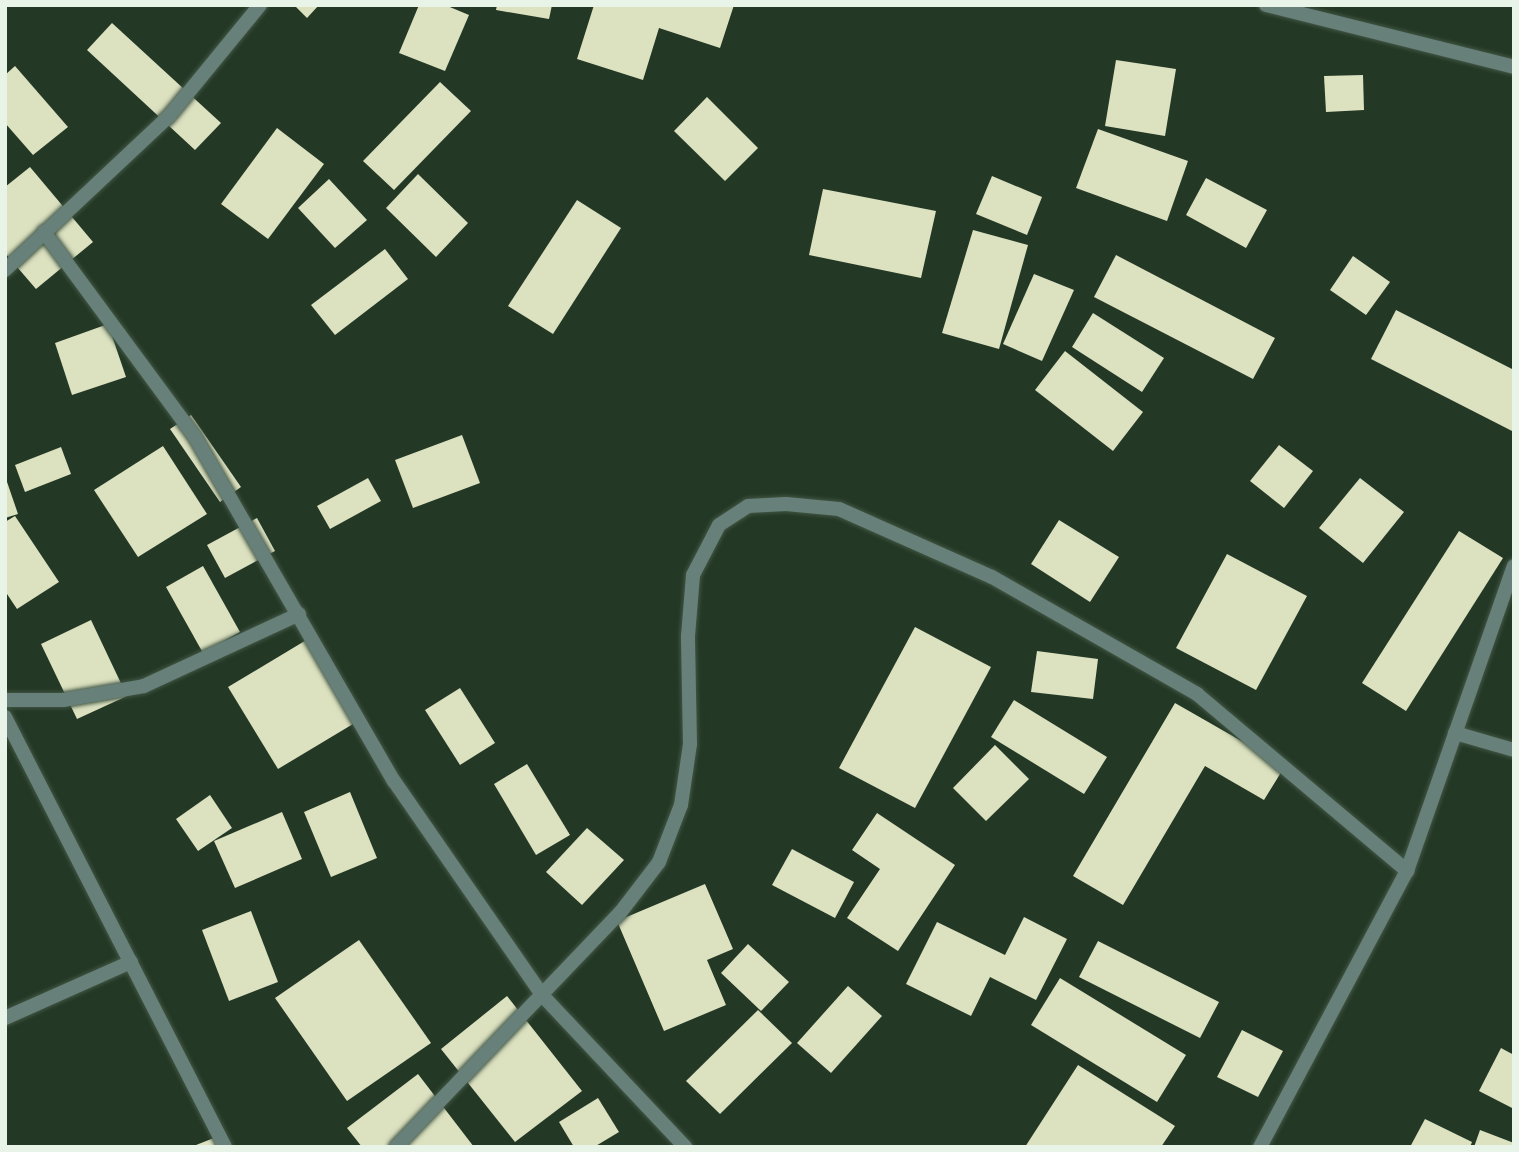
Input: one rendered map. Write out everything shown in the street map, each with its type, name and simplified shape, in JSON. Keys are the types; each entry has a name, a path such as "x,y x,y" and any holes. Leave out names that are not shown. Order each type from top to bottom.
{"street":[{"path":"5,270 170,115 260,5"},
{"path":"1266,5 1514,67"},
{"path":"44,232 195,437 394,781 542,995 685,1147"},
{"path":"396,1147 620,913 659,862 681,806 690,744 688,636 693,575 719,525 748,506 786,503 839,509 992,577 1196,694 1407,871"},
{"path":"1260,1147 1407,871 1514,566"},
{"path":"5,700 62,700 144,686 299,614"},
{"path":"5,717 225,1147"},
{"path":"1455,733 1514,750"},
{"path":"5,1018 131,962"}],"building":[{"path":"294,5 319,5 307,18"},
{"path":"419,5 445,5 469,15 445,71 399,53"},
{"path":"497,5 552,5 549,19 496,10"},
{"path":"594,5 734,5 720,48 659,28 643,80 577,59"},
{"path":"112,23 221,123 195,150 87,50"},
{"path":"1116,60 1176,69 1165,136 1105,126"},
{"path":"15,66 68,127 33,155 5,123 5,75"},
{"path":"1363,75 1364,110 1326,112 1324,76"},
{"path":"440,82 471,111 394,190 363,161"},
{"path":"707,97 758,148 725,181 674,131"},
{"path":"277,128 324,164 268,239 221,204"},
{"path":"1098,129 1188,161 1167,221 1076,188"},
{"path":"30,167 93,242 36,289 5,253 5,187"},
{"path":"418,174 468,223 436,257 386,208"},
{"path":"992,176 1042,197 1027,235 976,214"},
{"path":"1206,178 1267,210 1246,248 1186,215"},
{"path":"329,179 367,220 335,248 298,208"},
{"path":"823,189 936,211 921,278 809,255"},
{"path":"577,200 621,228 553,334 508,306"},
{"path":"973,230 1028,245 999,349 942,333"},
{"path":"385,249 408,279 335,335 311,305"},
{"path":"1116,255 1275,338 1253,379 1094,297"},
{"path":"1353,256 1390,282 1366,315 1330,290"},
{"path":"1034,274 1074,290 1042,361 1003,344"},
{"path":"1396,310 1514,370 1514,432 1371,359"},
{"path":"1093,313 1164,358 1142,392 1072,347"},
{"path":"108,324 126,377 72,395 55,343"},
{"path":"1065,351 1143,412 1113,451 1035,390"},
{"path":"191,415 241,487 220,502 170,429"},
{"path":"462,435 480,483 413,508 395,460"},
{"path":"1279,445 1313,471 1284,508 1250,481"},
{"path":"163,446 207,514 138,557 94,490"},
{"path":"61,447 71,474 25,492 15,465"},
{"path":"5,476 18,514 5,518"},
{"path":"368,478 381,501 330,529 317,506"},
{"path":"1360,478 1404,512 1363,563 1319,528"},
{"path":"15,516 59,582 17,609 5,591 5,522"},
{"path":"257,518 275,551 225,578 207,545"},
{"path":"1059,520 1119,557 1090,602 1031,564"},
{"path":"1459,531 1503,558 1406,711 1362,683"},
{"path":"1227,554 1307,596 1256,690 1176,648"},
{"path":"203,566 240,632 203,653 166,587"},
{"path":"91,620 127,696 77,719 41,644"},
{"path":"915,627 991,667 915,808 839,768"},
{"path":"313,636 363,718 278,769 228,687"},
{"path":"1037,651 1098,659 1093,699 1031,692"},
{"path":"460,688 495,743 460,765 425,710"},
{"path":"1014,700 1107,757 1084,794 991,737"},
{"path":"1175,703 1285,766 1264,800 1205,766 1123,905 1073,876"},
{"path":"995,745 1029,779 986,821 953,788"},
{"path":"527,764 570,835 536,855 494,784"},
{"path":"350,792 377,858 331,877 304,812"},
{"path":"210,795 232,828 198,851 176,819"},
{"path":"282,812 302,859 235,888 214,841"},
{"path":"877,813 955,865 898,951 847,918 880,869 852,850"},
{"path":"587,828 624,860 582,905 546,872"},
{"path":"792,849 854,882 835,918 772,885"},
{"path":"705,884 733,949 707,960 726,1005 664,1031 617,921"},
{"path":"251,911 278,982 229,1001 202,930"},
{"path":"1024,917 1067,939 1036,1000 990,977 971,1016 906,984 937,922 1005,955"},
{"path":"359,940 431,1043 347,1101 275,998"},
{"path":"1098,941 1219,1002 1200,1038 1079,977"},
{"path":"748,944 789,982 761,1011 721,973"},
{"path":"1060,978 1186,1055 1157,1102 1031,1025"},
{"path":"848,986 882,1016 831,1073 797,1043"},
{"path":"507,996 582,1091 515,1142 441,1049"},
{"path":"758,1010 792,1043 720,1114 686,1081"},
{"path":"1242,1030 1283,1051 1258,1097 1217,1077"},
{"path":"1501,1048 1514,1055 1514,1109 1479,1091"},
{"path":"1078,1065 1175,1126 1161,1147 1025,1147"},
{"path":"418,1074 474,1147 362,1147 347,1128"},
{"path":"598,1098 619,1132 594,1147 574,1147 559,1122"},
{"path":"1425,1119 1472,1142 1470,1147 1410,1147"},
{"path":"1480,1130 1514,1143 1514,1147 1474,1147"},
{"path":"224,1134 229,1147 191,1147"}]}
